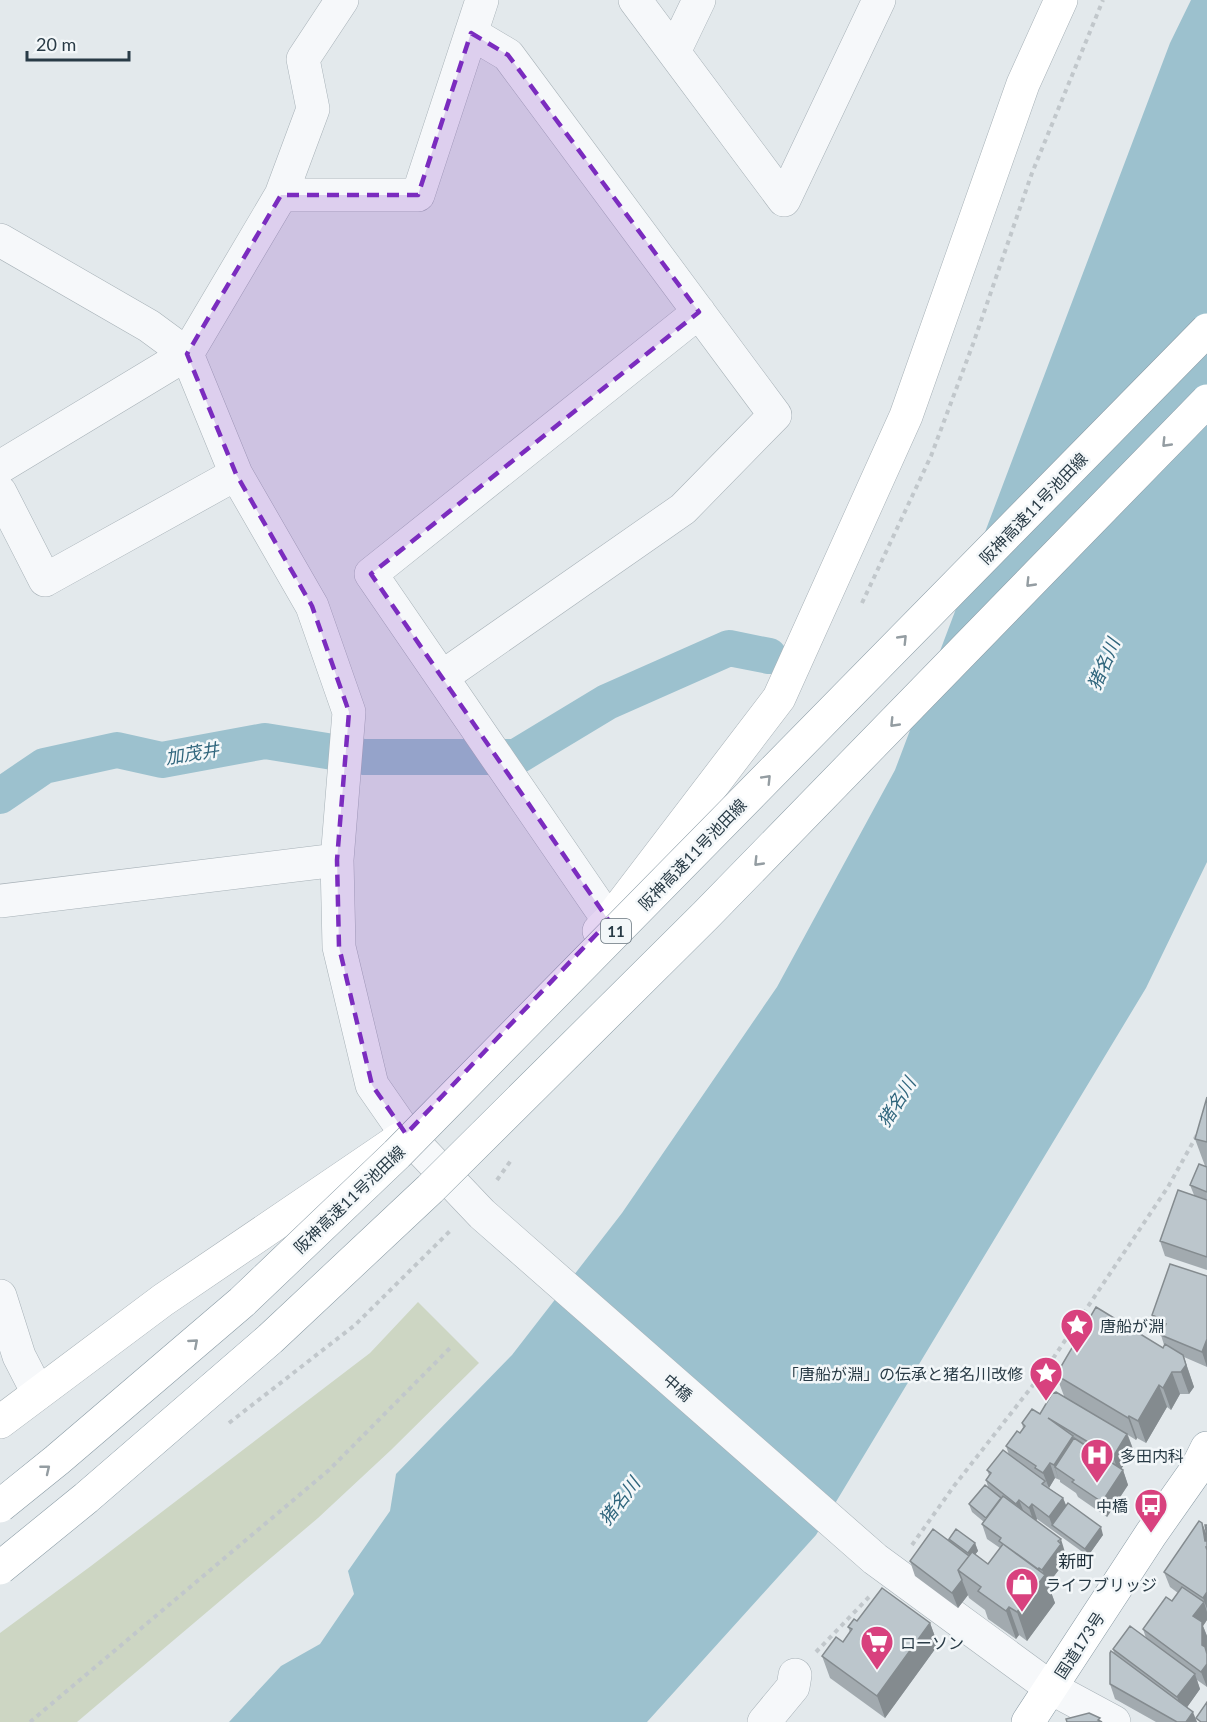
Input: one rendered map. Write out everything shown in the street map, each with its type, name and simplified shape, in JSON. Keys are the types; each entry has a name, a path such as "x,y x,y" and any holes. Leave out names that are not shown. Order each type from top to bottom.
{"main road":[{"path":"0,1422 163,1300 406,1134 609,921 779,698 906,416 1023,84 1061,0"},
{"name":"阪神高速11号池田線","path":"0,1506 242,1302 397,1154 1207,330"},
{"path":"0,1568 86,1498 270,1339 430,1189 706,915 1207,401"},
{"name":"国道173号","path":"1028,1722 1151,1534 1203,1464"}],"street":[{"path":"0,467 187,354 281,195 313,109 303,59 342,0"},
{"path":"281,195 418,195 482,0"},
{"path":"635,0 784,200 879,0"},
{"path":"674,52 699,0"},
{"path":"442,678 683,509 775,415 508,55 471,33"},
{"path":"0,240 149,326 187,354"},
{"path":"609,921 371,573 699,312"},
{"name":"中橋","path":"187,354 236,474 312,606 350,712 337,860 339,947 372,1085 406,1134 482,1214 883,1566 1051,1688 1114,1722"},
{"path":"0,492 45,580 236,474"},
{"path":"0,901 337,860"},
{"path":"0,1296 19,1356 38,1393"},
{"path":"764,1722 793,1687 795,1675"}],"path":[{"path":"795,1675 883,1566 954,1486 1048,1366 1168,1187 1201,1126"},
{"path":"30,1722 329,1470 452,1346"}],"highlighted area":[{"path":"471,33 508,55 699,312 371,574 609,921 406,1134 372,1085 339,947 337,860 349,712 312,606 236,474 187,354 281,195 418,195"}],"green space":[{"path":"418,1302 479,1363 318,1518 77,1722 0,1722 0,1633 370,1353"}],"water":[{"name":"猪名川","path":"1191,0 1207,0 1207,862 1146,988 816,1535 647,1722 229,1722 281,1666 320,1644 354,1594 348,1571 390,1511 396,1474 512,1355 622,1213 777,987 895,770 1170,43"}],"building":[{"path":"1207,1097 1207,1142 1195,1139"},
{"path":"1199,1164 1207,1167 1207,1192 1190,1185"},
{"path":"1178,1190 1207,1200 1207,1257 1160,1241"},
{"path":"1170,1264 1207,1276 1207,1339 1202,1352 1161,1335 1165,1321 1152,1315"},
{"path":"1096,1307 1163,1348 1165,1344 1183,1355 1186,1365 1181,1372 1172,1372 1163,1388 1159,1385 1138,1421 1129,1416 1128,1418 1056,1375"},
{"path":"1053,1392 1127,1434 1113,1457 1048,1418 1073,1436 1054,1465 1050,1463 1043,1473 1006,1446 1017,1431 1020,1433 1025,1426 1022,1423 1032,1409 1040,1414"},
{"path":"1074,1438 1123,1470 1102,1502 1072,1482 1074,1480 1055,1467"},
{"path":"1003,1450 1045,1481 1042,1484 1063,1498 1049,1517 1032,1504 1029,1508 1019,1500 1016,1504 986,1480 991,1473 987,1470"},
{"path":"985,1485 1001,1498 986,1518 969,1504"},
{"path":"1003,1496 1061,1539 1058,1541 1061,1544 1042,1570 999,1541 1001,1538 982,1524"},
{"path":"1068,1503 1101,1527 1085,1549 1052,1525"},
{"path":"1199,1521 1202,1523 1205,1541 1207,1541 1207,1592 1203,1598 1164,1572"},
{"path":"933,1529 969,1556 958,1570 962,1580 952,1593 910,1561"},
{"path":"956,1529 975,1543 968,1553 949,1539"},
{"path":"1003,1544 1045,1575 1017,1612 1009,1607 1006,1611 978,1591 981,1587 958,1570 972,1552 988,1564"},
{"path":"1182,1587 1204,1602 1193,1616 1202,1622 1202,1645 1207,1654 1207,1664 1201,1672 1143,1629 1166,1597 1172,1601"},
{"path":"882,1588 930,1623 877,1696 822,1656 836,1637 843,1642 852,1629 848,1627 854,1619 857,1621"},
{"path":"1130,1626 1195,1674 1177,1697 1113,1649"},
{"path":"1111,1651 1193,1712 1186,1722 1177,1722 1110,1684"},
{"path":"1207,1702 1207,1722 1201,1722 1196,1718"},
{"path":"1089,1713 1100,1718 1098,1720 1102,1722 1067,1722 1066,1719"}],"waterway":[{"name":"加茂井","path":"0,796 44,766 117,750 162,760 265,741 364,757 516,757 607,702 729,648 769,656"}],"place":[{"name":"唐船が淵","path":"1077,1354"},
{"name":"「唐船が淵」の伝承と猪名川改修","path":"1046,1402"},
{"name":"多田内科","path":"1097,1484"},
{"name":"中橋","path":"1151,1534"},
{"name":"ライフブリッジ","path":"1022,1613"},
{"name":"ローソン","path":"877,1671"}],"district":[{"name":"新町","path":"1076,1561"}]}
